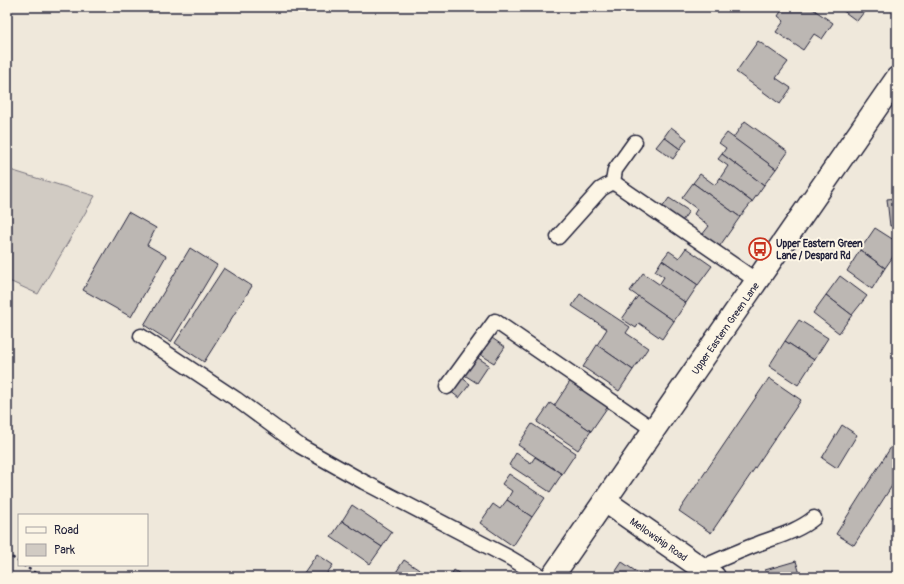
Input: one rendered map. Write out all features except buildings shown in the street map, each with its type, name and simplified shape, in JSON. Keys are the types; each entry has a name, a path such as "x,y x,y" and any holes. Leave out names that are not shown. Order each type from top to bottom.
{"street":[{"name":"Upper Eastern Green Lane","path":"552,577 757,281 894,89"},
{"name":"Mellowship Road","path":"605,501 707,572"}],"lane":[{"path":"613,182 615,170 635,142"},
{"path":"613,182 757,281"},
{"path":"558,237 601,189 613,182"},
{"path":"447,387 495,321 654,430"},
{"path":"141,336 236,399 300,446 364,482 510,558 542,577"},
{"path":"707,572 756,544 788,533 808,524 814,518"}],"path":[{"path":"7,554 18,561"},
{"path":"24,566 41,577"}],"green space":[{"path":"7,169 95,196 38,294 7,280"}],"place":[{"name":"Upper Eastern Green Lane / Despard Rd","path":"760,249"}]}
